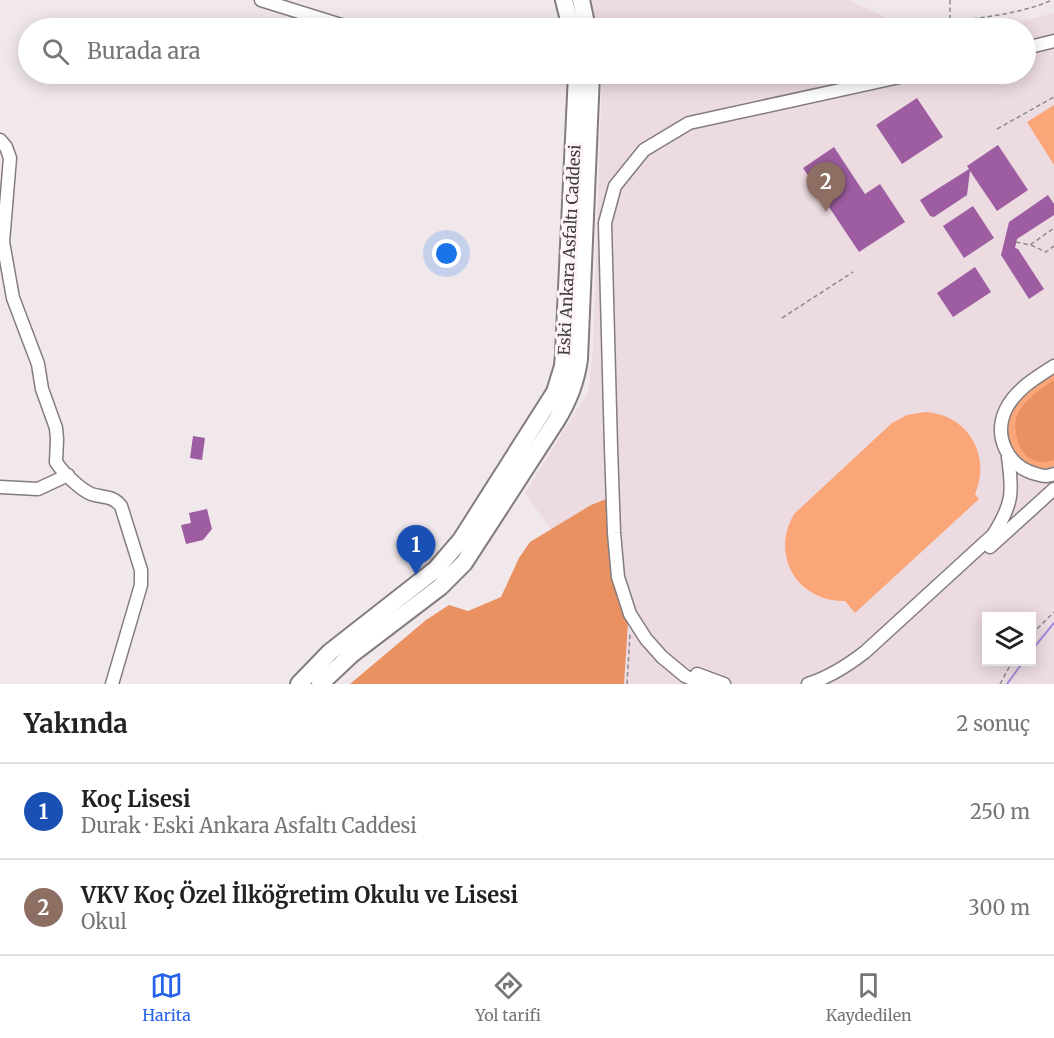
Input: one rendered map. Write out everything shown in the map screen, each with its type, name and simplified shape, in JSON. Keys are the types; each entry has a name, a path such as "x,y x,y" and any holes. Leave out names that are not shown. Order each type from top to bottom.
{"main road":[{"path":"564,0 568,18"},
{"path":"581,0 585,18"},
{"name":"Eski Ankara Asfaltı Caddesi","path":"299,684 330,652 429,576 448,556 473,523 555,392 563,366 564,353 577,84"},
{"name":"Eski Ankara Asfaltı Caddesi","path":"320,684 352,654 440,587 464,563 569,398 579,359 591,84"}],"street":[{"path":"261,0 319,18"},
{"path":"1036,46 1054,41"},
{"path":"704,684 685,676 646,639 622,592 618,577 612,480 606,223 615,186 644,150 689,123 867,84"},
{"path":"0,140 6,147 10,158 2,243 13,298 38,364 42,389 56,428 58,446 56,462 84,490 93,495 108,496 118,502 141,570 141,585 112,684"},
{"path":"808,684 846,667 865,652 993,535 1006,515 1010,497 1011,481 1003,438 1006,408 1016,393 1054,366"},
{"path":"1008,457 1026,471 1047,477 1054,474"},
{"path":"0,487 38,489 68,475"},
{"path":"612,480 618,486 622,556 627,583 640,616 655,639 669,654 691,670 724,684"},
{"path":"830,684 869,657 1054,489"}],"path":[{"path":"950,0 950,18"},
{"path":"977,18 1052,0"},
{"path":"997,129 1054,97"},
{"path":"1030,245 1054,228"},
{"path":"1016,242 1046,252 1054,246"},
{"path":"782,318 853,272"},
{"path":"1036,630 1054,612"},
{"path":"627,684 630,636 636,622"},
{"path":"1000,684 1010,666"}],"shaded area":[{"path":"589,0 849,0 886,18 594,18"},
{"path":"1054,13 1054,684 366,684 508,602 552,531 525,493 588,392 593,351 602,84 1036,84 1034,18"},
{"path":"1054,105 1054,165 1027,122"},
{"path":"1054,372 1054,466 1042,469 1030,466 1014,453 1009,440 1009,418 1017,402 1035,385"},
{"path":"1054,380 1054,460 1040,462 1028,457 1020,447 1016,419 1028,400"},
{"path":"925,412 940,414 953,420 972,439 978,451 980,465 975,494 979,499 855,613 845,601 813,594 801,585 792,573 787,560 785,545 787,530 794,514 892,423 907,415"},
{"path":"609,498 628,622 624,684 350,684 426,620 449,605 468,611 501,597 519,558 530,542 591,505"}],"building":[{"path":"917,98 943,137 902,164 876,125"},
{"path":"998,145 1028,190 997,211 970,171 967,195 934,217 930,216 920,200 969,169 967,166"},
{"path":"834,147 865,194 880,184 905,222 859,252 803,168"},
{"path":"1048,195 1054,204 1054,215 1017,239 1015,248 1018,249 1044,289 1029,299 1001,255 1009,222"},
{"path":"973,206 994,238 964,258 943,226"},
{"path":"975,267 991,292 953,317 937,293"},
{"path":"193,436 205,438 202,460 190,458"},
{"path":"207,509 212,529 203,540 186,544 181,525 191,523 189,513"}],"waterway":[{"path":"1036,645 1054,623"},
{"path":"1007,684 1020,666"}],"place":[{"name":"VKV Koç Özel İlköğretim Okulu ve Lisesi","path":"826,212"},
{"name":"Koç Lisesi","path":"416,575"}]}
